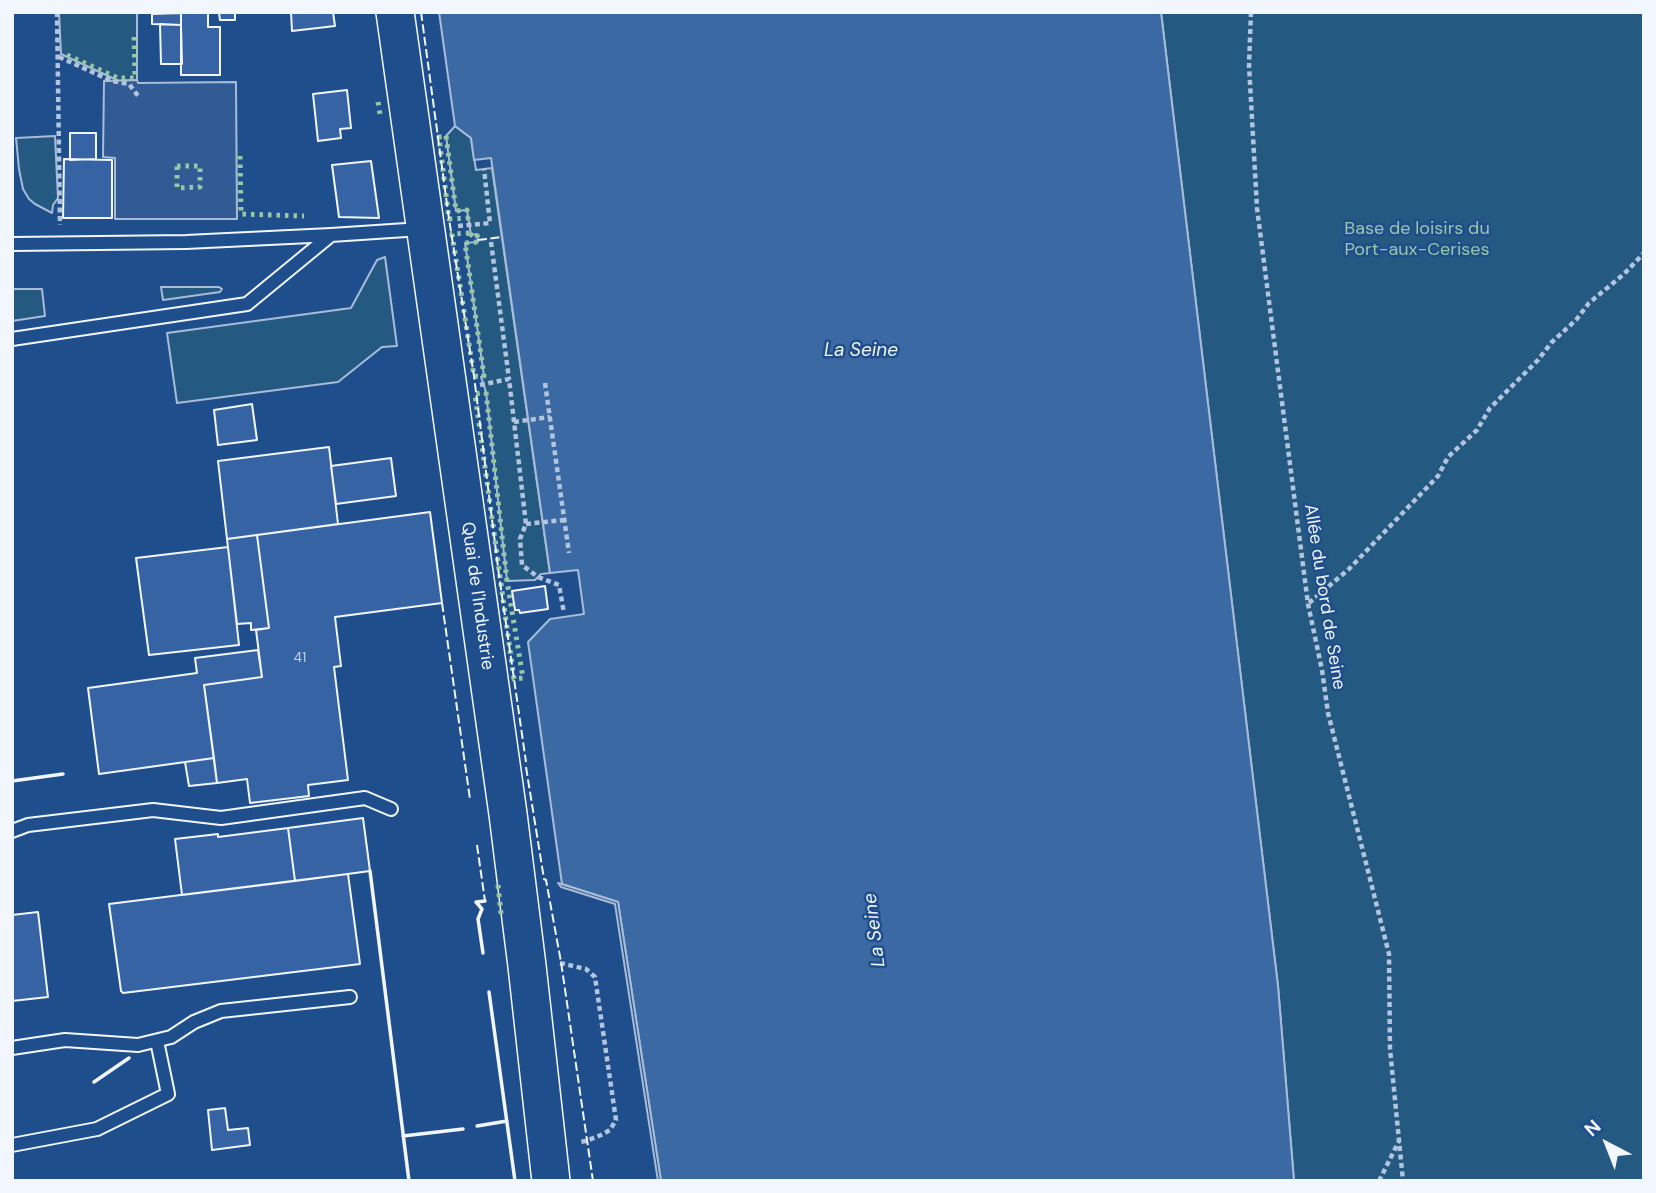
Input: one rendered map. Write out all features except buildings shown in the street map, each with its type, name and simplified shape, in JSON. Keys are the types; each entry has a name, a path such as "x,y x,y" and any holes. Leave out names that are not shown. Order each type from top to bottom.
{"main road":[{"name":"Quai de l'Industrie","path":"395,12 508,814 549,1163"}],"lane":[{"path":"12,244 186,242 425,228"},
{"path":"12,339 247,304 331,235"},
{"path":"12,831 29,825 153,810 221,818 365,798 391,809"},
{"path":"12,1048 65,1040 138,1045 171,1037 194,1022 221,1011 350,997"},
{"path":"12,1145 97,1129 168,1094 157,1041"}],"path":[{"path":"57,12 61,244"},
{"name":"Allée du bord de Seine","path":"1251,12 1249,65 1257,208 1308,604 1328,713 1389,954 1390,1049 1403,1181"},
{"path":"59,57 112,81 129,84 139,97"},
{"path":"425,228 490,223 484,169"},
{"path":"491,242 526,524 520,539 522,565 538,578 559,585 564,613"},
{"path":"1308,604 1349,569 1438,476 1448,457 1477,430 1490,408 1576,320 1589,303 1644,253"},
{"path":"448,390 509,380"},
{"path":"545,383 569,553"},
{"path":"514,422 550,416"},
{"path":"526,524 565,520"},
{"path":"527,966 561,962 586,969 596,977 616,1120 610,1130 549,1163"},
{"path":"1379,1181 1399,1141"}],"green space":[{"path":"59,12 137,12 137,80 119,81 61,54"},
{"name":"Base de loisirs du Port-aux-Cerises","path":"1161,12 1644,12 1644,1181 1294,1181 1278,986"},
{"path":"455,126 471,138 476,170 492,168 550,573 541,574 535,580 507,581 486,392 481,377 484,376 465,243 478,242 477,234 471,235 467,210 456,211 446,136"},
{"path":"55,136 58,198 52,213 35,204 23,189 16,138"},
{"path":"385,257 397,346 382,347 338,382 177,403 167,333 351,308 377,260"},
{"path":"161,287 222,289 220,292 163,300"},
{"path":"12,289 42,289 45,316 12,321"}],"shaded area":[{"path":"137,80 138,83 236,82 237,219 115,219 115,158 103,157 104,81"}],"water":[{"name":"La Seine","path":"439,12 1161,12 1278,986 1294,1181 661,1181 618,902 562,884 528,642 550,619 584,614 578,570 550,573 491,158 474,160 471,138 455,126"}],"pier":[{"path":"558,883 618,902 661,1181 658,1181 615,904 561,887"}],"hedge":[{"path":"67,55 118,78 135,78 134,34"},
{"path":"378,102 380,114"},
{"path":"446,136 456,211 467,210 468,218 449,219 439,137 446,136"},
{"path":"240,156 241,214 304,216"},
{"path":"177,166 200,166 200,187 177,188 177,166"},
{"path":"470,233 477,234 478,242 465,243 484,376 481,377 474,376 452,234 470,233"},
{"path":"486,392 507,581 523,678 514,679 475,394 486,392"},
{"path":"498,885 501,914"}],"fence":[{"path":"421,12 526,762"},
{"path":"478,240 502,237"},
{"path":"442,603 470,799"},
{"path":"526,767 561,962 593,1181"},
{"path":"477,845 485,901"}],"wall":[{"path":"12,781 63,774"},
{"path":"370,871 409,1181"},
{"path":"483,953 478,919 482,909 476,902 485,901"},
{"path":"489,992 515,1181"},
{"path":"94,1082 129,1058"},
{"path":"477,1126 507,1121"},
{"path":"403,1136 463,1129"}]}
